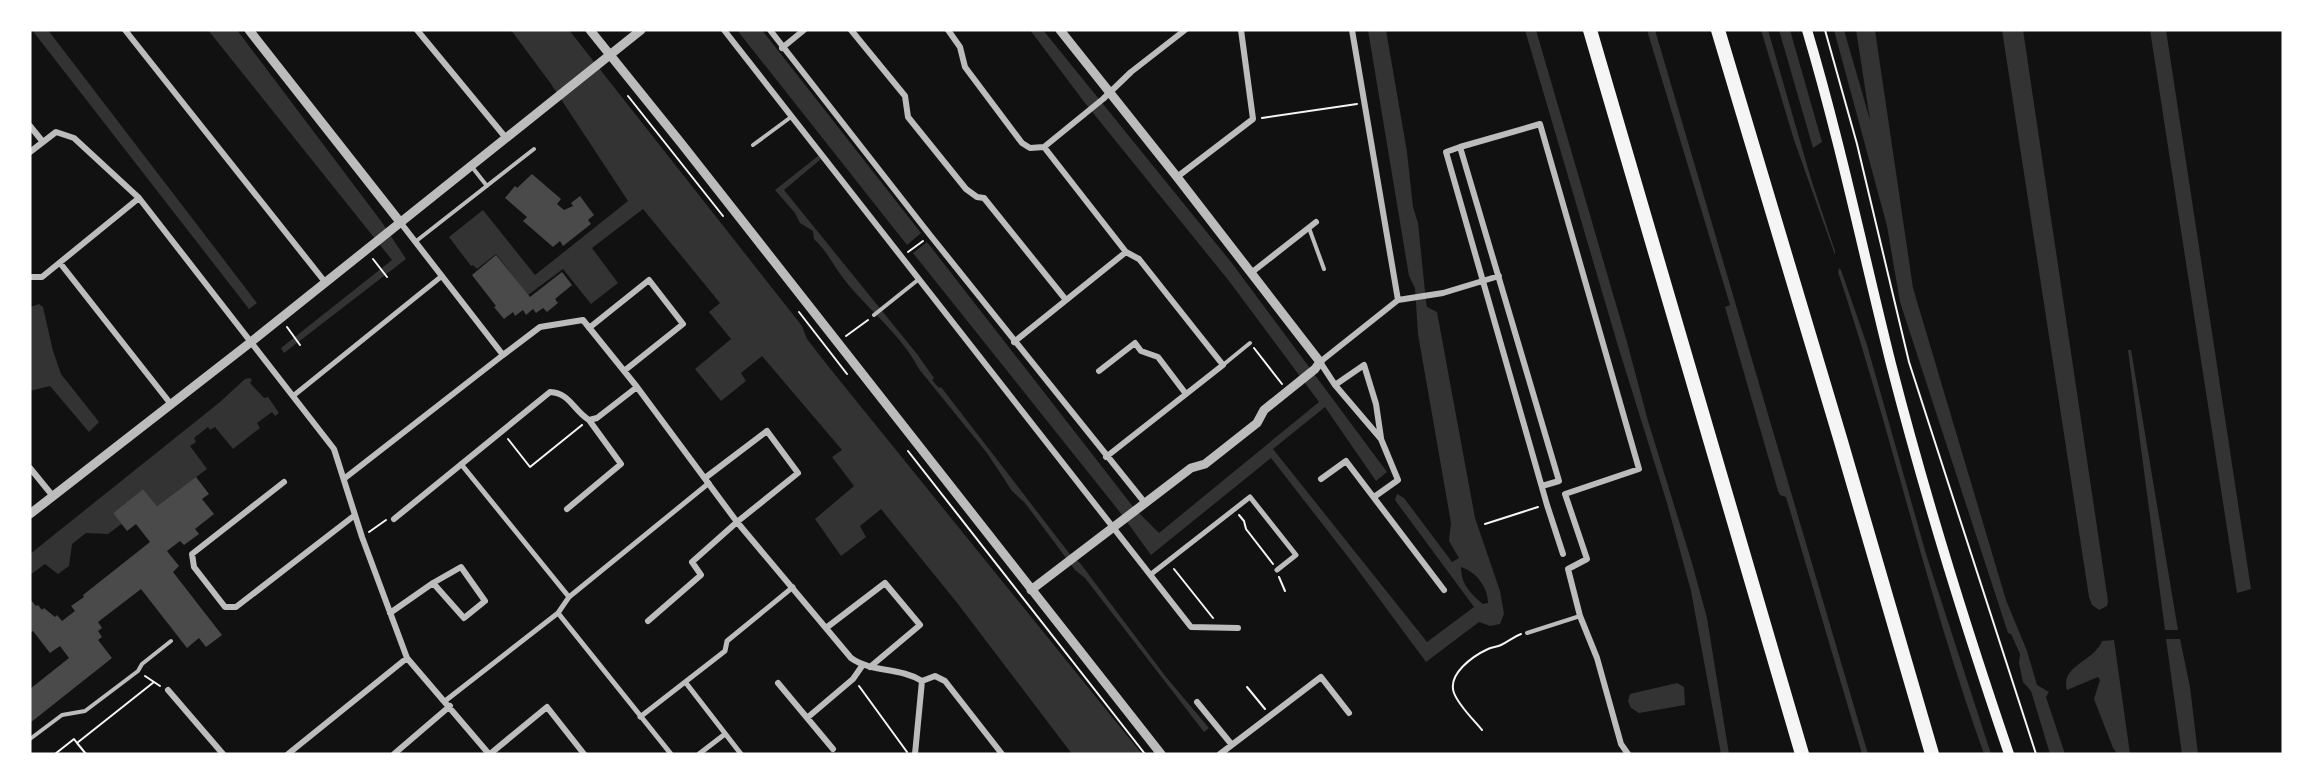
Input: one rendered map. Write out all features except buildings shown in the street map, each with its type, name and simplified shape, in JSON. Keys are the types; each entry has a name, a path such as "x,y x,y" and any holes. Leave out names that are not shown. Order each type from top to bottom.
{"highway":[{"path":"1590,30 1802,754"},
{"path":"1718,30 1877,561 1932,754"}],"main road":[{"path":"1807,30 1840,147 1885,339 1924,486 1965,625 2009,754"}],"street":[{"path":"125,30 325,282"},
{"path":"249,30 503,355"},
{"path":"417,30 506,138"},
{"path":"590,30 1161,754"},
{"path":"30,514 251,342 641,30"},
{"path":"724,30 1191,627 1238,628"},
{"path":"770,30 1014,342 1145,503"},
{"path":"782,48 804,30"},
{"path":"851,30 905,96 908,117 966,189 977,197 984,198 1066,300"},
{"path":"948,30 960,47 965,67 1022,143 1030,148 1044,147 1131,72 1185,30"},
{"path":"1060,30 1106,95 1177,177 1251,273 1317,366 1382,439"},
{"path":"1177,177 1253,119 1241,30"},
{"path":"1352,30 1398,300"},
{"path":"1563,554 1446,152 1540,124 1640,469 1565,494 1587,559 1568,569 1580,616 1597,658 1621,744 1628,754"},
{"path":"30,126 43,142"},
{"path":"30,152 56,132 74,138 139,198 334,449 362,537 407,658 489,754 547,707 584,754"},
{"path":"1044,147 1126,252 1139,259 1223,365 1106,457"},
{"path":"1460,147 1559,481 1542,486"},
{"path":"30,277 42,277 139,198"},
{"path":"1251,273 1316,222"},
{"path":"1014,342 1126,252"},
{"path":"60,263 170,404"},
{"path":"293,396 442,276"},
{"path":"1031,590 1191,468 1205,464 1257,423 1264,410 1398,300 1428,296 1499,276"},
{"path":"589,328 650,280 683,324 624,371"},
{"path":"345,478 540,327 583,320 637,387 737,522 851,658 866,666 912,674 922,681"},
{"path":"1099,371 1135,343 1141,351 1158,357 1186,394"},
{"path":"1335,385 1364,365 1376,404 1382,439 1398,480 1374,497"},
{"path":"589,420 597,418 637,387"},
{"path":"394,519 550,392 560,392 581,415 589,420 621,464 567,509"},
{"path":"394,754 447,704 558,613 569,597 767,430 798,473 692,562 701,575 648,621"},
{"path":"1321,479 1346,461 1444,590"},
{"path":"461,464 569,597"},
{"path":"30,468 52,495"},
{"path":"284,482 192,554 194,567 225,607 236,607 355,515"},
{"path":"1150,575 1250,497 1296,555 1277,570"},
{"path":"390,613 432,583 461,567 485,601 464,618 432,583"},
{"path":"807,718 854,679 866,666 920,625 885,583 826,628"},
{"path":"640,717 725,651 727,641 793,587"},
{"path":"558,613 671,754"},
{"path":"288,754 407,658"},
{"path":"922,681 935,676 945,681 1002,754"},
{"path":"1220,754 1321,677 1349,713"},
{"path":"914,754 922,681"},
{"path":"686,683 741,754"},
{"path":"778,683 833,749"},
{"path":"168,690 223,754"},
{"path":"1197,702 1232,745"},
{"path":"699,754 725,734"}],"lane":[{"path":"753,145 792,116"},
{"path":"416,242 534,149"},
{"path":"471,166 487,186"},
{"path":"1309,228 1324,269"},
{"path":"874,315 919,279"},
{"path":"1223,365 1250,343"},
{"path":"1527,633 1580,616"},
{"path":"30,739 62,715 85,711 171,641"}],"path":[{"path":"1825,30 1857,144 1908,362 2036,754"},
{"path":"623,89 723,216"},
{"path":"1253,119 1364,103"},
{"path":"903,256 930,235"},
{"path":"379,266 387,277"},
{"path":"793,304 849,376"},
{"path":"837,343 874,315"},
{"path":"292,335 300,345"},
{"path":"1250,343 1288,391"},
{"path":"502,431 530,467 589,420"},
{"path":"907,450 1145,754"},
{"path":"1485,524 1547,505"},
{"path":"1234,508 1244,521 1246,529 1277,570 1285,591"},
{"path":"362,537 391,516 394,519"},
{"path":"1168,561 1217,624 1216,629"},
{"path":"1482,730 1458,701 1452,683 1458,671 1486,650 1527,633"},
{"path":"77,743 154,682 138,670"},
{"path":"854,679 908,753 914,754"},
{"path":"1246,687 1270,716"},
{"path":"55,754 74,739 86,754"}],"shaded area":[{"path":"32,30 48,30 257,303 249,309"},
{"path":"208,30 237,30 381,221 406,259 284,353 281,348 392,260"},
{"path":"511,30 569,30 802,326 807,339 828,366 1142,754 1072,754 958,604 881,509 860,526 866,537 841,556 815,519 854,486 832,457 842,450 762,356 741,373 746,381 721,401 695,369 731,339 709,312 720,303 643,209 592,248 618,283 591,304 563,269 528,295 496,254 477,269 471,266 449,237 483,210 535,275 628,201 551,84"},
{"path":"737,30 762,30 921,233 907,245"},
{"path":"1030,30 1043,30 1231,262 1387,472 1376,481 1325,407 1273,449 1427,642 1474,607 1395,500 1397,494 1404,498 1452,562 1459,558 1449,541 1451,523 1418,334 1415,288 1409,276 1368,30 1386,30 1407,152 1413,207 1418,223 1427,307 1437,312 1475,518 1500,591 1504,614 1500,624 1490,626 1479,622 1426,662 1271,458 1151,555 1119,511 913,253 927,242 1134,508 1159,533 1319,402 1229,281 1085,103","holes":["1461,567 1476,576 1483,586 1488,603 1483,604 1467,588"]},
{"path":"1525,30 1536,30 1648,421 1692,563 1707,618 1729,754 1721,754 1691,591 1667,503"},
{"path":"1647,30 1655,30 1868,754 1862,754 1786,497 1780,495 1778,491 1725,307 1730,305"},
{"path":"1761,30 1768,30 1835,255 1794,140"},
{"path":"1779,30 1790,30 1822,142 1813,148"},
{"path":"1834,30 1844,30 1870,120 1856,30 1875,30 1913,288 2006,600 2027,651 2037,685 2049,692 2046,697 2065,754 2050,754 2031,691 2023,682 2019,663 2020,654 2011,634 2008,633 1900,302 1887,226"},
{"path":"2002,30 2023,30 2108,601 2107,606 2099,610 2092,605 2089,597"},
{"path":"2150,30 2166,30 2251,589 2237,593"},
{"path":"818,156 821,159 784,190 917,354 934,378 932,380 939,388 941,387 1069,553 1080,563 1166,677 1209,728 1204,732 1085,578 1075,570 1025,503 1012,491 987,453 919,369 904,346 847,283 814,239 813,231 800,223 795,213 775,190"},
{"path":"1839,268 1867,345 1926,554 1991,754 1984,754 1945,634 1838,272"},
{"path":"39,304 43,307 61,374 99,422 89,432 50,386 30,391 30,307"},
{"path":"2128,350 2131,350 2178,630 2165,630"},
{"path":"245,379 252,380 250,383 264,398 268,397 279,413 275,416 272,412 257,423 260,428 233,449 215,427 210,430 208,427 194,438 196,442 190,446 207,469 157,506 143,489 113,513 122,524 108,534 86,533 72,544 69,566 58,574 45,564 30,575 30,554 220,402"},
{"path":"2166,639 2180,639 2190,687 2198,754 2182,754"},
{"path":"2114,640 2130,754 2118,754 2113,748 2094,699 2100,680 2098,677 2067,690 2068,675 2073,669 2092,654 2102,641"},
{"path":"1677,683 1684,687 1685,705 1639,713 1631,708 1628,701 1630,694"}]}
